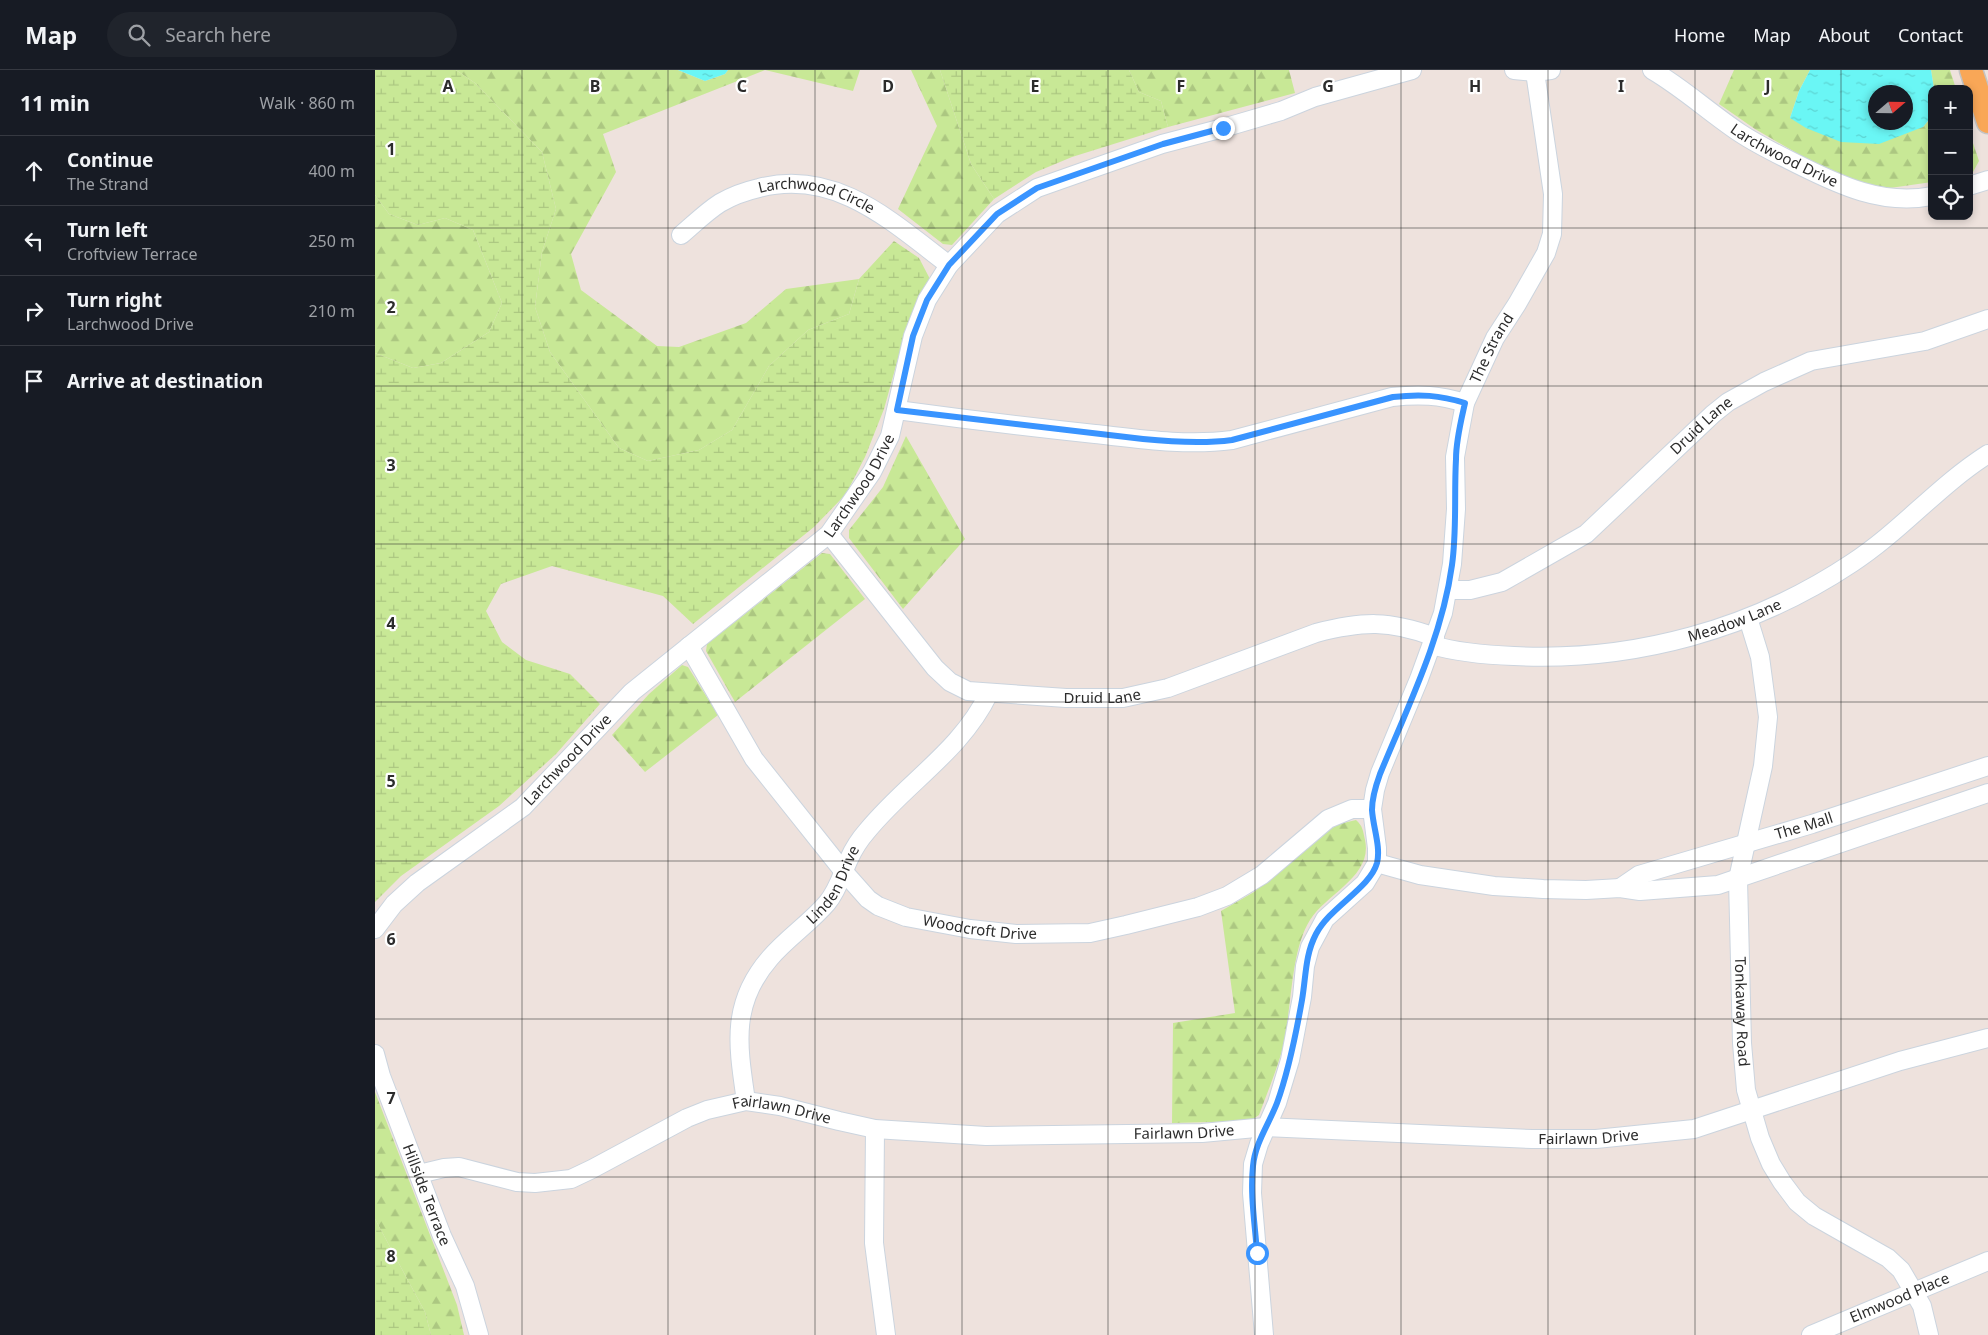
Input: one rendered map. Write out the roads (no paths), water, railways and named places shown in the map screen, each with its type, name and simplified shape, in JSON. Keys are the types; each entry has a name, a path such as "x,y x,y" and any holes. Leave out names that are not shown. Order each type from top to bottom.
{"main road":[{"path":"1971,70 1988,122"}],"street":[{"name":"Larchwood Drive","path":"375,929 394,904 417,883 523,808 632,692 829,534 872,472 890,436 913,336 927,300 949,265 997,214 1037,188 1163,144 1281,111 1315,97 1412,70"},
{"path":"1514,70 1543,71"},
{"name":"Larchwood Drive","path":"1653,70 1740,133 1768,150 1816,174 1860,192 1878,197 1901,200 1928,197"},
{"name":"The Strand","path":"1377,863 1372,809 1380,774 1433,641 1448,590 1456,509 1455,457 1465,403 1495,338 1546,253 1552,234 1553,194 1543,71"},
{"path":"1973,185 1988,180"},
{"name":"Larchwood Circle","path":"681,235 708,212 734,196 770,185 798,183 841,192 862,202 949,265"},
{"name":"Druid Lane","path":"1448,590 1470,590 1502,582 1586,534 1713,414 1728,402 1764,382 1811,361 1925,341 1988,319"},
{"path":"897,410 1180,443 1232,440 1393,397 1419,394 1445,397 1465,403"},
{"name":"Meadow Lane","path":"1433,641 1453,651 1537,657 1578,656 1659,645 1748,618 1795,596 1853,563 1909,518 1959,474 1988,454"},
{"name":"Druid Lane","path":"829,534 935,668 950,682 968,691 1101,699 1123,698 1168,688 1316,633 1356,625 1381,623 1419,631 1433,641"},
{"name":"Tonkaway Road","path":"1748,618 1760,657 1768,717 1763,766 1738,879 1744,1074 1751,1111 1771,1164 1797,1202 1815,1216 1888,1258 1901,1270 1922,1306 1929,1335"},
{"name":"Woodcroft Drive","path":"689,646 754,759 844,872 868,899 878,906 906,917 1016,934 1090,932 1198,907 1227,896 1262,875 1328,819 1352,809 1372,809"},
{"name":"Linden Drive","path":"746,1101 738,1035 746,995 756,977 770,958 827,903 836,891 849,858 865,833 895,800 930,769 969,727 989,693"},
{"name":"The Mall","path":"1621,888 1639,876 1988,766"},
{"name":"The Mall","path":"1377,863 1420,875 1494,886 1578,890 1621,888 1640,891 1718,885 1988,793"},
{"path":"1264,1335 1252,1193 1253,1164 1259,1144 1277,1102 1290,1060 1302,997 1305,966 1310,947 1325,919 1365,883 1377,863"},
{"name":"Fairlawn Drive","path":"419,1174 444,1168 459,1167 517,1182 535,1183 571,1179 592,1170 687,1118 707,1110 746,1101 780,1106 875,1129 986,1136 1202,1133 1266,1127 1532,1139 1596,1139 1694,1129 1900,1061 1988,1038"},
{"name":"Hillside Terrace","path":"375,1054 381,1076 442,1236 465,1286 479,1335"},
{"path":"875,1129 874,1243 886,1335"},
{"name":"Elmwood Place","path":"1811,1335 1988,1261"}],"water":[{"path":"678,70 728,70 725,74 705,81"},
{"path":"1810,70 1931,70 1933,85 1928,85 1928,121 1923,127 1879,144 1841,142 1806,128 1790,118 1799,91"}]}
